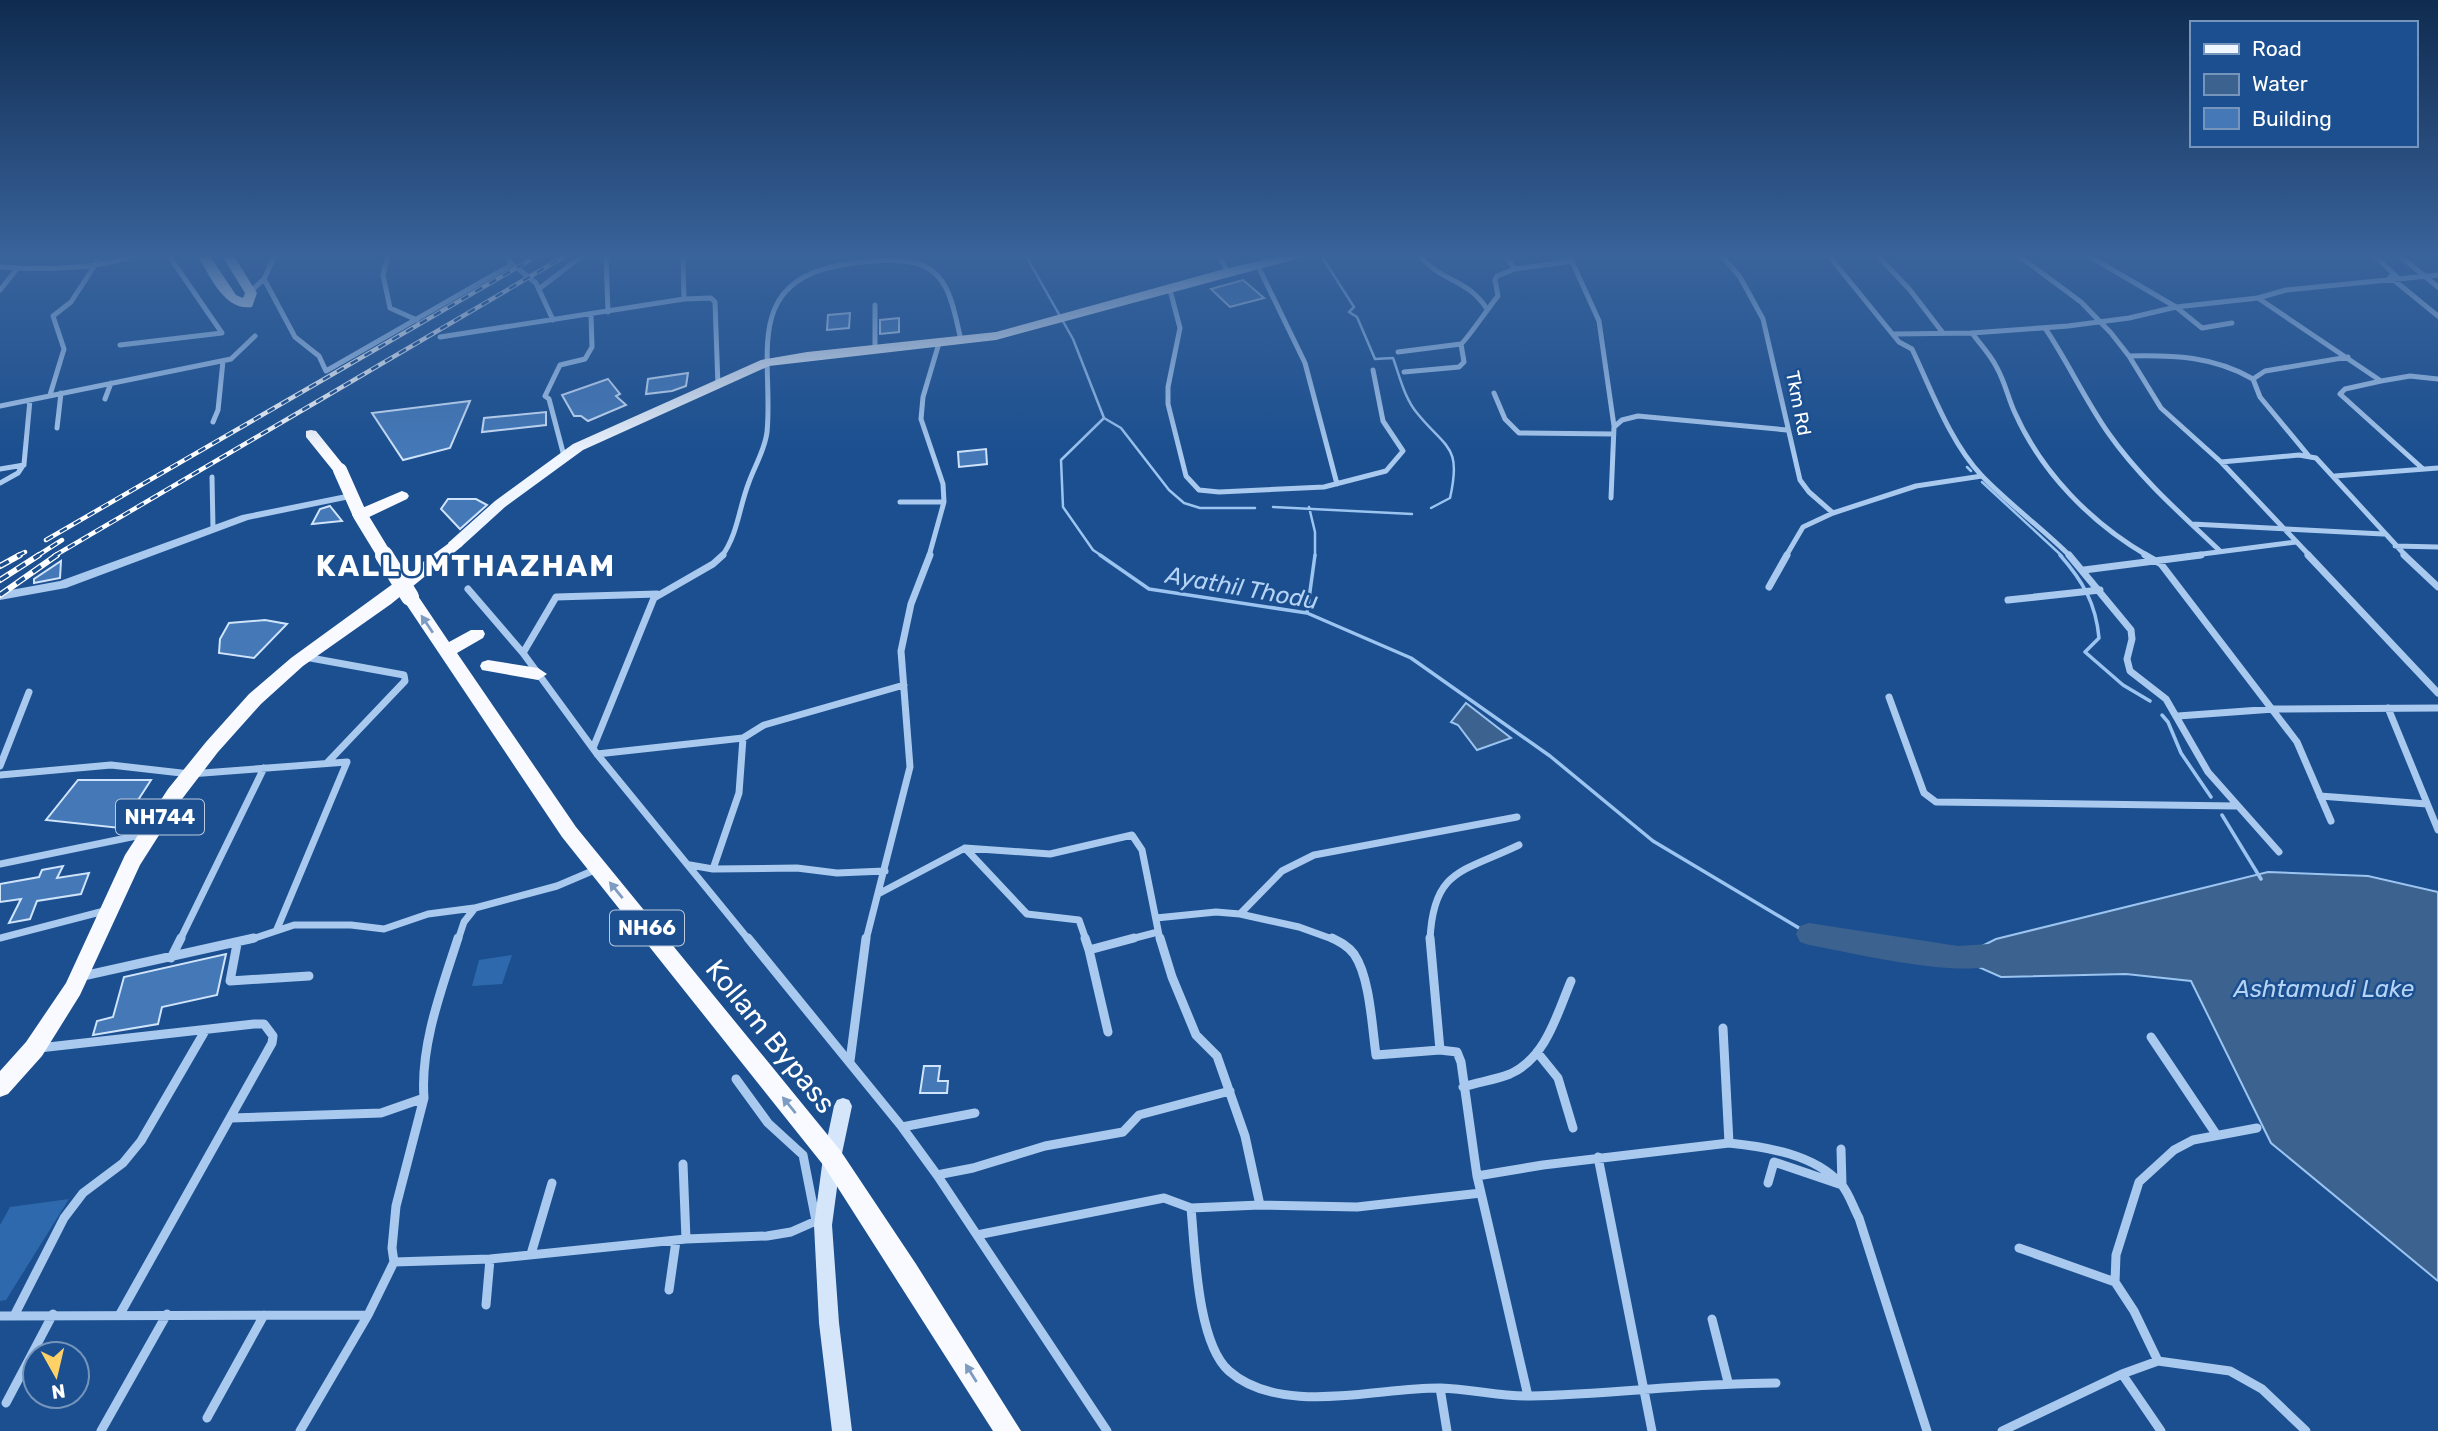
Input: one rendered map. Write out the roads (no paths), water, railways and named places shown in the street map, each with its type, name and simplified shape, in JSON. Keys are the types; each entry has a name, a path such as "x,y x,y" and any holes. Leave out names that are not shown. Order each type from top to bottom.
{"highway":[{"name":"NH66","path":"311,434 340,470 360,515 447,651"},
{"path":"360,515 402,496"},
{"name":"NH744","path":"0,1087 33,1049 78,977 112,909 132,861 190,774 256,699 304,657 385,600 456,543"},
{"path":"447,651 477,634"},
{"name":"Kollam Bypass","path":"447,651 471,691 569,832 832,1158 908,1272 1008,1431"},
{"path":"488,666 538,674"}],"main road":[{"path":"456,543 500,504 564,456 593,438 766,363 961,340 1051,323"},
{"path":"842,1431 819,1223 843,1106"}],"street":[{"path":"50,396 64,349 55,323"},
{"path":"120,345 222,333 215,323"},
{"path":"287,323 295,337 319,356 326,371 374,340 410,323"},
{"path":"440,337 535,323"},
{"path":"564,456 549,399 545,396 560,365 585,359 592,347 591,323"},
{"path":"716,323 718,386"},
{"path":"523,653 556,597 657,594 716,562 728,548 748,483 765,446 766,363 772,323"},
{"path":"875,323 875,349"},
{"path":"957,323 961,340"},
{"path":"1179,323 1180,328 1168,387 1168,404 1180,458 1190,484 1199,490 1289,491 1337,484 1386,471 1403,451 1383,425 1373,370"},
{"path":"1286,323 1305,363 1337,484"},
{"path":"1398,352 1461,344 1466,341 1468,331 1477,323"},
{"path":"1600,323 1614,427 1611,498"},
{"name":"Tkm Rd","path":"1766,323 1787,430 1801,482 1833,513"},
{"path":"1885,323 1899,342 1912,349 1940,409 1963,451 1982,477 2038,524 2084,570 2131,630 2132,639 2127,659 2130,671 2166,699 2178,716 2201,762 2278,852"},
{"path":"1935,323 1943,333"},
{"path":"1894,334 1972,333 2092,323"},
{"path":"2100,323 2129,356 2161,408 2221,463 2438,693"},
{"path":"2196,323 2202,328 2232,323"},
{"path":"2296,323 2381,381"},
{"path":"2045,328 2068,362 2097,416 2116,442 2146,479 2220,551"},
{"path":"1972,333 1997,367 2015,414 2046,467 2068,494 2132,547 2161,564 2274,709 2297,742 2331,821"},
{"path":"0,405 223,361 230,359 255,335"},
{"path":"850,1061 864,947 880,893 910,767 901,651 911,604 929,558 944,502 943,484 921,419 923,397 939,343"},
{"path":"1404,372 1459,367 1464,362 1461,344"},
{"path":"2129,356 2203,356 2235,368 2253,379 2260,397 2308,455 2325,464 2383,534 2438,587"},
{"path":"2253,379 2265,371 2348,357"},
{"path":"213,422 218,410 223,361"},
{"path":"2422,468 2340,394 2346,389 2410,376 2438,379"},
{"path":"105,399 111,383"},
{"path":"94,394 97,386"},
{"path":"57,428 61,393"},
{"path":"1494,393 1505,419 1519,433 1614,435"},
{"path":"0,483 19,473 24,465 27,456 25,435 30,400"},
{"path":"1614,427 1622,420 1638,416 1787,430"},
{"path":"2221,463 2308,455"},
{"path":"0,469 24,465"},
{"path":"2335,476 2438,468"},
{"path":"212,477 213,528"},
{"path":"1769,587 1803,527 1833,513 1916,486 1982,477"},
{"path":"0,596 62,585 213,528 265,512 351,496"},
{"path":"900,502 944,502"},
{"path":"2192,524 2383,534"},
{"path":"2084,570 2296,542"},
{"path":"2395,546 2438,547"},
{"path":"468,589 523,653 595,751 902,1127 937,1175 1107,1431"},
{"path":"2008,600 2100,590"},
{"path":"595,751 644,620 657,594"},
{"path":"304,657 404,675 405,681 327,763"},
{"path":"595,751 743,738 764,725 904,685"},
{"path":"0,766 29,692"},
{"path":"1889,696 1924,793 1936,802 2236,806"},
{"path":"2388,708 2438,830"},
{"path":"2178,716 2274,709 2438,708"},
{"path":"713,869 739,793 743,738"},
{"path":"0,775 111,765 190,774 347,762 277,929"},
{"path":"171,958 264,768"},
{"path":"2320,796 2427,804"},
{"path":"1240,914 1283,869 1298,859 1517,817"},
{"path":"0,864 150,833"},
{"path":"880,893 965,848 1050,854 1132,835 1142,850 1158,932 1172,977 1196,1035 1217,1056 1245,1136 1261,1205"},
{"path":"1440,1050 1433,996 1430,928 1432,907 1440,887 1451,879 1519,845"},
{"path":"965,848 1027,914 1079,920 1089,950 1108,1032"},
{"path":"689,865 713,869 797,868 837,873 885,871"},
{"path":"78,977 237,944 277,929 312,924 384,929 400,926 429,914 475,908 557,886 598,868"},
{"path":"300,1431 368,1315 394,1262 390,1251 394,1217 424,1098 420,1087 460,931 475,908"},
{"path":"0,938 112,909"},
{"path":"1156,918 1216,912 1240,914 1313,932 1341,942 1353,951 1364,976 1376,1055 1440,1050 1454,1050 1459,1055 1477,1176 1528,1396"},
{"path":"1089,950 1158,932"},
{"path":"237,944 230,981 309,976"},
{"path":"1464,1087 1512,1073 1537,1052 1546,1039 1572,981"},
{"path":"33,1049 264,1024 273,1036 272,1043 231,1118 120,1314"},
{"path":"1723,1028 1729,1143"},
{"path":"15,1314 64,1218 83,1193 123,1164 141,1141 205,1031"},
{"path":"2151,1037 2216,1134"},
{"path":"1537,1052 1554,1067 1561,1082 1573,1128"},
{"path":"394,1262 490,1259 791,1232 819,1223 803,1155 768,1123 736,1079"},
{"path":"937,1175 972,1168 1045,1146 1123,1132 1139,1115 1230,1091"},
{"path":"231,1118 381,1113 424,1098"},
{"path":"902,1127 975,1113"},
{"path":"2158,1361 2134,1311 2115,1282 2116,1255 2139,1182 2174,1150 2216,1134 2257,1128"},
{"path":"1477,1176 1598,1157 1729,1143 1758,1146 1820,1166 1842,1185 1859,1218 1927,1431"},
{"path":"1841,1149 1842,1185"},
{"path":"1598,1157 1652,1431"},
{"path":"1768,1183 1774,1162 1842,1185"},
{"path":"669,1290 681,1240 683,1164"},
{"path":"531,1255 552,1183"},
{"path":"977,1235 1164,1198 1191,1208 1261,1205 1357,1206 1481,1193"},
{"path":"1191,1208 1205,1324 1215,1353 1228,1371 1246,1383 1274,1393 1316,1395 1440,1388 1528,1396 1728,1382 1776,1383"},
{"path":"2019,1248 2115,1282"},
{"path":"486,1305 490,1259"},
{"path":"6,1403 53,1314"},
{"path":"101,1431 167,1314"},
{"path":"207,1418 264,1315"},
{"path":"0,1316 368,1315"},
{"path":"1712,1319 1728,1382"},
{"path":"2002,1431 2015,1428 2122,1374 2158,1361 2230,1371 2262,1389 2306,1431"},
{"path":"2122,1374 2161,1431"},
{"path":"1440,1388 1447,1431"}],"water":[{"path":"1466,703 1511,738 1477,750 1458,725 1451,722"},
{"name":"Ashtamudi Lake","path":"2268,872 2368,876 2438,892 2438,1281 2271,1143 2191,981 2126,974 2001,977 1958,958 1996,939"}],"waterway":[{"name":"Ayathil Thodu","path":"1064,323 1073,339 1104,418"},
{"path":"1359,323 1375,359 1393,358 1413,407 1449,449 1454,467 1450,498 1431,508"},
{"name":"Ayathil Thodu","path":"1102,556 1093,550 1063,507 1061,460 1104,418"},
{"path":"1104,418 1121,428 1169,490 1184,503 1200,508 1255,508"},
{"path":"1967,467 1971,471"},
{"path":"1982,482 2062,556"},
{"path":"1273,507 1309,509"},
{"path":"1309,509 1412,514"},
{"path":"1309,509 1315,532 1315,555"},
{"name":"Ayathil Thodu","path":"1100,555 1149,589 1307,613"},
{"path":"1307,613 1315,555"},
{"path":"2060,555 2082,584 2095,614 2099,638 2085,652 2123,685 2150,701"},
{"name":"Ayathil Thodu","path":"1307,613 1411,658 1550,756 1653,841 1809,934"},
{"path":"2162,715 2168,722 2181,753 2211,797"},
{"path":"2222,815 2261,879"},
{"path":"1809,934 1958,958 1989,956"}],"railway":[{"path":"46,540 422,323"},
{"path":"54,556 451,323"},
{"path":"37,556 62,540"},
{"path":"17,556 25,552"},
{"path":"0,566 20,555"},
{"path":"0,580 39,555"},
{"path":"0,595 57,555"}],"district":[{"name":"KALLUMTHAZHAM","path":"466,566"}]}
